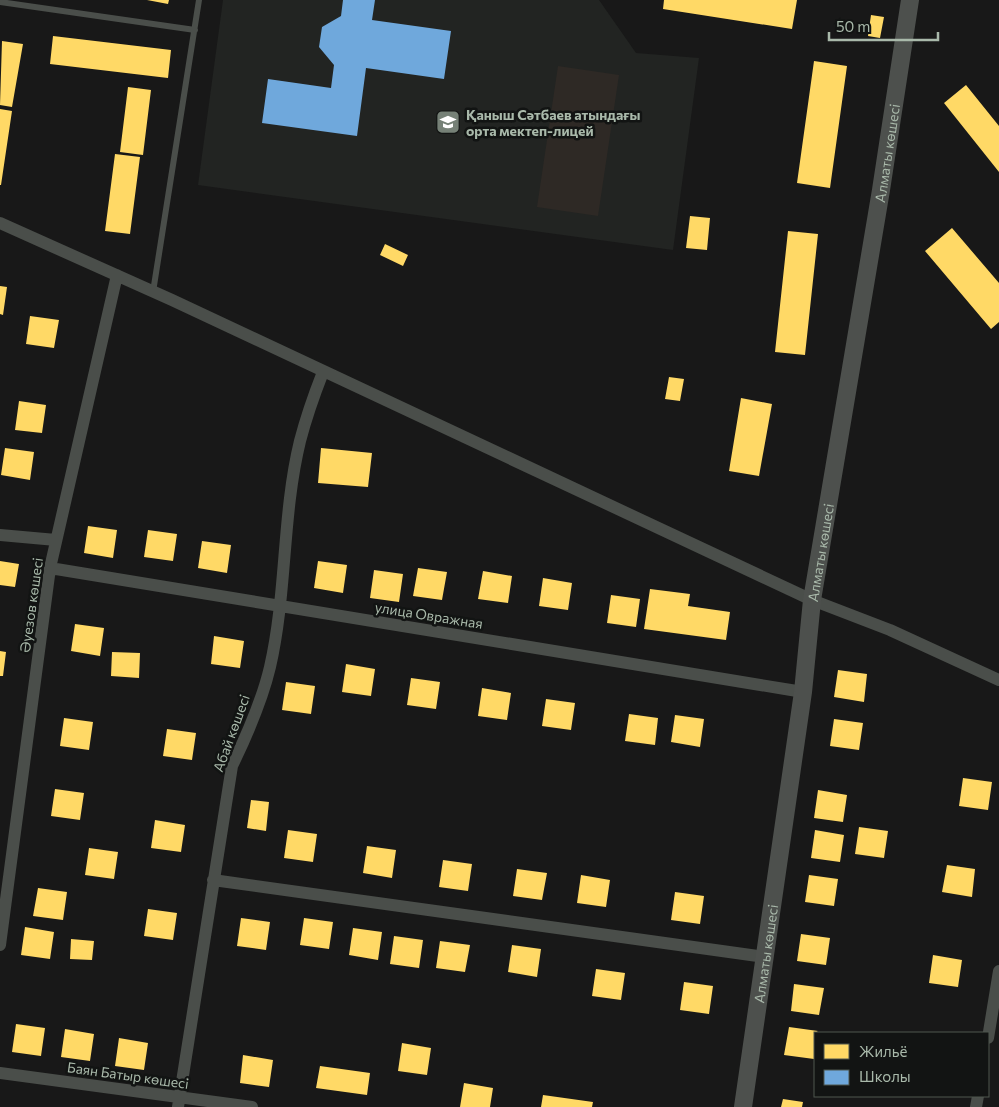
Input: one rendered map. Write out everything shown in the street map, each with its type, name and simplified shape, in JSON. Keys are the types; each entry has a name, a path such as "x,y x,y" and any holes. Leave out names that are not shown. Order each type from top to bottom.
{"street":[{"name":"Алматы көшесі","path":"743,1107 803,692 812,600 882,190 910,0"},
{"path":"0,223 153,292 812,600 890,630 999,680"},
{"name":"Әуезов көшесі","path":"0,944 50,568 116,275"},
{"name":"Абай көшесі","path":"178,1102 232,766 250,727 270,668 280,605 291,494 300,442 323,372"},
{"path":"0,534 56,540"},
{"name":"улица Овражная","path":"50,568 803,692"},
{"path":"214,880 765,957"},
{"path":"989,1032 999,971"},
{"name":"Баян Батыр көшесі","path":"0,1073 178,1102 252,1107"}],"lane":[{"path":"153,292 199,0"},
{"path":"0,2 195,30"}],"shaded area":[{"name":"Қаныш Сәтбаев атындағы орта мектеп-лицей","path":"223,0 599,0 636,53 699,58 673,250 198,185"},
{"path":"558,66 619,75 598,216 537,207"}],"building: Жильё":[{"path":"147,0 169,0 168,4"},
{"path":"664,0 797,0 792,29 663,9"},
{"path":"871,15 884,17 880,38 868,36"},
{"path":"53,36 171,50 168,78 50,64"},
{"path":"2,41 23,44 12,107 0,105"},
{"path":"814,61 847,66 830,188 797,183"},
{"path":"966,85 999,126 999,172 944,103"},
{"path":"128,87 151,90 143,155 120,152"},
{"path":"0,109 12,111 1,185 0,185"},
{"path":"115,154 140,157 130,234 105,231"},
{"path":"690,216 710,218 707,250 686,248"},
{"path":"952,228 999,283 999,322 991,329 925,251"},
{"path":"788,231 818,234 805,355 775,352"},
{"path":"385,244 408,255 403,266 380,255"},
{"path":"0,286 7,287 3,315 0,314"},
{"path":"30,316 59,320 54,348 26,344"},
{"path":"669,377 684,379 680,401 665,399"},
{"path":"741,398 772,404 759,476 729,471"},
{"path":"19,401 46,405 42,433 15,430"},
{"path":"5,448 34,452 30,480 1,475"},
{"path":"321,448 372,453 368,487 318,483"},
{"path":"88,526 117,530 113,558 84,553"},
{"path":"148,530 177,534 173,561 144,557"},
{"path":"202,541 231,545 227,573 198,568"},
{"path":"0,561 19,564 15,587 0,585"},
{"path":"318,561 347,565 343,593 314,588"},
{"path":"418,568 447,572 442,600 413,596"},
{"path":"374,570 403,574 399,602 370,598"},
{"path":"483,571 512,576 508,603 478,599"},
{"path":"543,578 572,583 568,610 539,606"},
{"path":"650,589 690,594 688,606 730,612 726,640 644,629"},
{"path":"611,595 640,599 636,627 607,623"},
{"path":"75,624 104,628 100,656 71,651"},
{"path":"214,636 244,641 240,668 211,664"},
{"path":"0,651 6,652 3,676 0,676"},
{"path":"112,652 140,653 139,678 111,676"},
{"path":"346,664 375,669 371,696 342,692"},
{"path":"838,670 867,674 864,702 834,697"},
{"path":"411,678 440,682 436,709 407,705"},
{"path":"286,682 315,686 311,714 282,710"},
{"path":"482,688 511,693 507,720 478,716"},
{"path":"546,699 575,703 571,730 542,726"},
{"path":"629,714 658,718 655,745 625,741"},
{"path":"675,715 704,719 700,747 671,742"},
{"path":"64,718 93,722 89,750 60,746"},
{"path":"834,719 863,723 859,750 830,746"},
{"path":"167,729 196,733 192,760 163,756"},
{"path":"963,778 992,782 988,810 959,806"},
{"path":"55,789 84,793 80,820 51,816"},
{"path":"818,790 847,795 843,822 814,818"},
{"path":"251,800 269,802 266,831 247,828"},
{"path":"155,820 185,825 181,852 151,848"},
{"path":"859,827 888,831 884,858 855,854"},
{"path":"288,830 317,834 313,862 284,858"},
{"path":"815,830 844,835 840,862 811,858"},
{"path":"367,846 396,850 392,878 363,873"},
{"path":"89,848 118,852 114,879 85,875"},
{"path":"443,860 472,864 468,891 439,887"},
{"path":"947,865 975,869 972,897 942,892"},
{"path":"517,869 547,873 542,900 513,896"},
{"path":"581,875 610,880 606,907 577,903"},
{"path":"809,875 838,879 834,906 805,902"},
{"path":"38,888 67,892 63,920 33,916"},
{"path":"675,892 704,896 700,924 671,920"},
{"path":"148,909 177,913 173,940 144,936"},
{"path":"241,918 270,922 266,950 237,946"},
{"path":"304,918 333,922 329,949 300,945"},
{"path":"25,927 54,932 50,959 21,955"},
{"path":"353,928 382,932 378,960 349,955"},
{"path":"801,934 830,938 826,965 797,961"},
{"path":"394,936 423,940 419,968 390,964"},
{"path":"71,939 94,941 92,960 70,959"},
{"path":"440,941 470,945 465,972 436,968"},
{"path":"512,945 541,949 537,977 508,972"},
{"path":"933,955 962,960 958,987 929,983"},
{"path":"596,969 625,973 621,1000 592,996"},
{"path":"684,982 713,986 709,1014 680,1010"},
{"path":"794,984 824,988 819,1015 791,1011"},
{"path":"16,1024 45,1028 41,1056 12,1052"},
{"path":"789,1027 818,1031 814,1032 814,1059 784,1055"},
{"path":"65,1029 94,1034 90,1061 61,1057"},
{"path":"119,1038 148,1043 144,1070 115,1066"},
{"path":"402,1043 431,1048 427,1075 398,1071"},
{"path":"243,1055 273,1060 269,1087 240,1083"},
{"path":"320,1066 370,1073 367,1095 316,1088"},
{"path":"464,1083 493,1088 490,1107 460,1107"},
{"path":"543,1095 593,1102 592,1107 541,1107"},
{"path":"783,1099 803,1102 802,1107 781,1107"}],"building: Школы":[{"path":"343,0 375,0 372,20 451,31 444,79 366,68 357,136 262,123 268,79 331,88 334,65 319,47 322,27 341,16"}],"place":[{"name":"Қаныш Сәтбаев атындағы орта мектеп-лицей","path":"448,122"}]}
